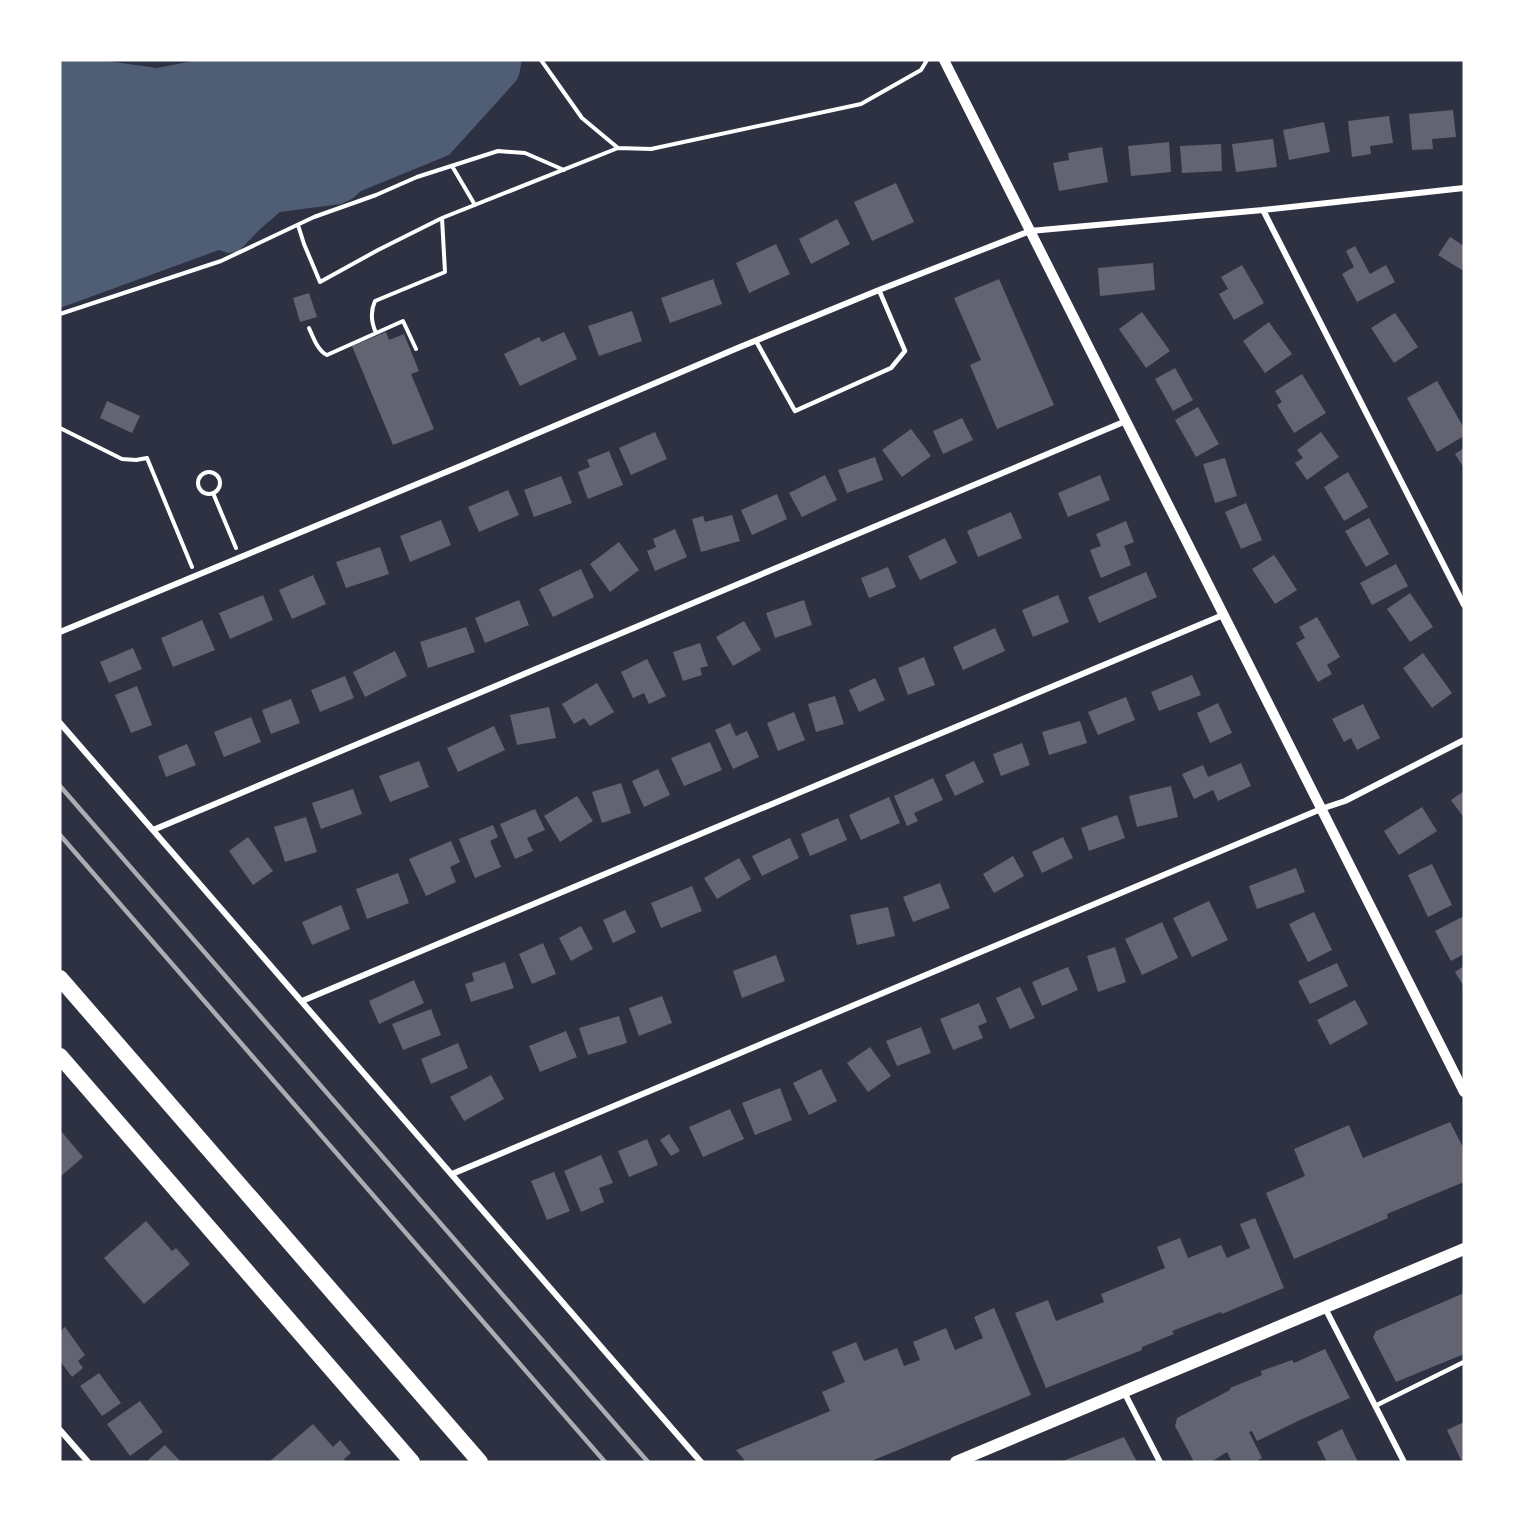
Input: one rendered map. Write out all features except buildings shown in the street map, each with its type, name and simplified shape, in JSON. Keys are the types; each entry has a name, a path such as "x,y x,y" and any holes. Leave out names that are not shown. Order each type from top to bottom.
{"highway":[{"path":"60,978 480,1462"},
{"path":"60,1056 412,1462"}],"main road":[{"path":"956,1462 1464,1249"}],"street":[{"path":"944,60 1464,1092"},
{"path":"60,632 879,290 1030,231 1263,210 1464,188"},
{"path":"1263,210 1464,605"},
{"path":"153,830 1126,421"},
{"path":"302,1001 1223,615"},
{"path":"60,723 701,1462"},
{"path":"452,1174 1321,809 1345,801 1464,740"},
{"path":"1325,1308 1404,1462"},
{"path":"1124,1392 1160,1462"},
{"path":"60,1430 88,1462"}],"lane":[{"path":"756,341 795,411 891,368 905,351 879,290"},
{"path":"1375,1406 1464,1362"}],"path":[{"path":"541,60 582,118 618,148"},
{"path":"298,225 320,282 442,218 618,148 651,149 861,104 921,70 927,60"},
{"path":"60,314 221,261 314,217 376,195 417,177 498,151 525,153 564,170"},
{"path":"452,166 475,205"},
{"path":"376,333 371,315 375,301 445,272 442,218"},
{"path":"309,328 323,353 327,355 403,321 416,349"},
{"path":"60,428 122,459 147,458 196,576"},
{"path":"206,472 213,473 219,478 219,489 213,493 206,494 200,490 199,479 206,472"},
{"path":"213,493 240,557"}],"water":[{"path":"60,60 100,60 157,68 198,60 522,60 516,81 449,155 361,191 352,199 341,204 280,212 238,252 228,253 219,250 60,308"}],"railway":[{"path":"60,786 648,1462"},
{"path":"60,835 605,1462"}]}
